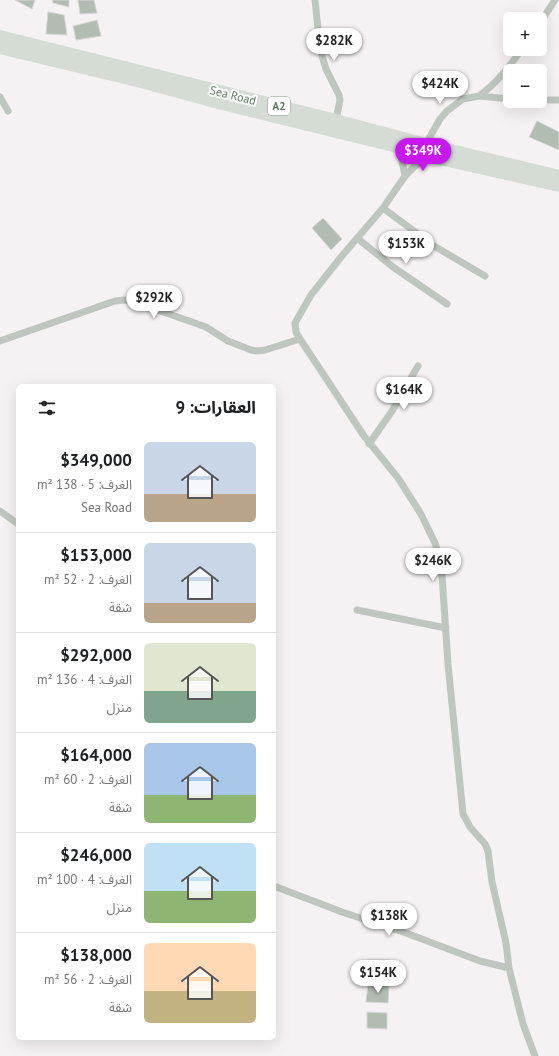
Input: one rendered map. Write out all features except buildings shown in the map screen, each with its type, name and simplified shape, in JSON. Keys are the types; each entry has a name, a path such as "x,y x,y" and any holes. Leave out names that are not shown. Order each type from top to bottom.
{"highway":[{"name":"Sea Road","path":"0,36 431,157 541,177 559,176"},
{"name":"Sea Road","path":"0,48 137,81 336,120 541,177 559,186"}],"street":[{"path":"315,0 322,56 326,69 340,95 336,120"},
{"path":"547,12 555,0"},
{"path":"479,96 490,88 506,71 517,56"},
{"path":"426,144 435,126 448,111 463,100 479,96 503,98"},
{"path":"0,97 8,111"},
{"path":"547,100 559,100"},
{"path":"397,147 401,156 405,176"},
{"path":"431,157 415,166 405,176 383,208 311,295 297,318 295,328 300,339 369,444 398,478 421,514 435,543 440,558 448,664 463,814 488,851 492,882 506,943 509,968 523,1024 535,1056"},
{"path":"383,208 434,246 485,276"},
{"path":"357,238 393,267 447,304"},
{"path":"0,341 115,301 124,300 132,301 206,327 228,341 251,350 265,350 300,339"},
{"path":"369,444 392,411 418,366"},
{"path":"0,511 16,523"},
{"path":"357,610 446,628"},
{"path":"276,887 342,912 406,933 480,962 509,968"}]}
